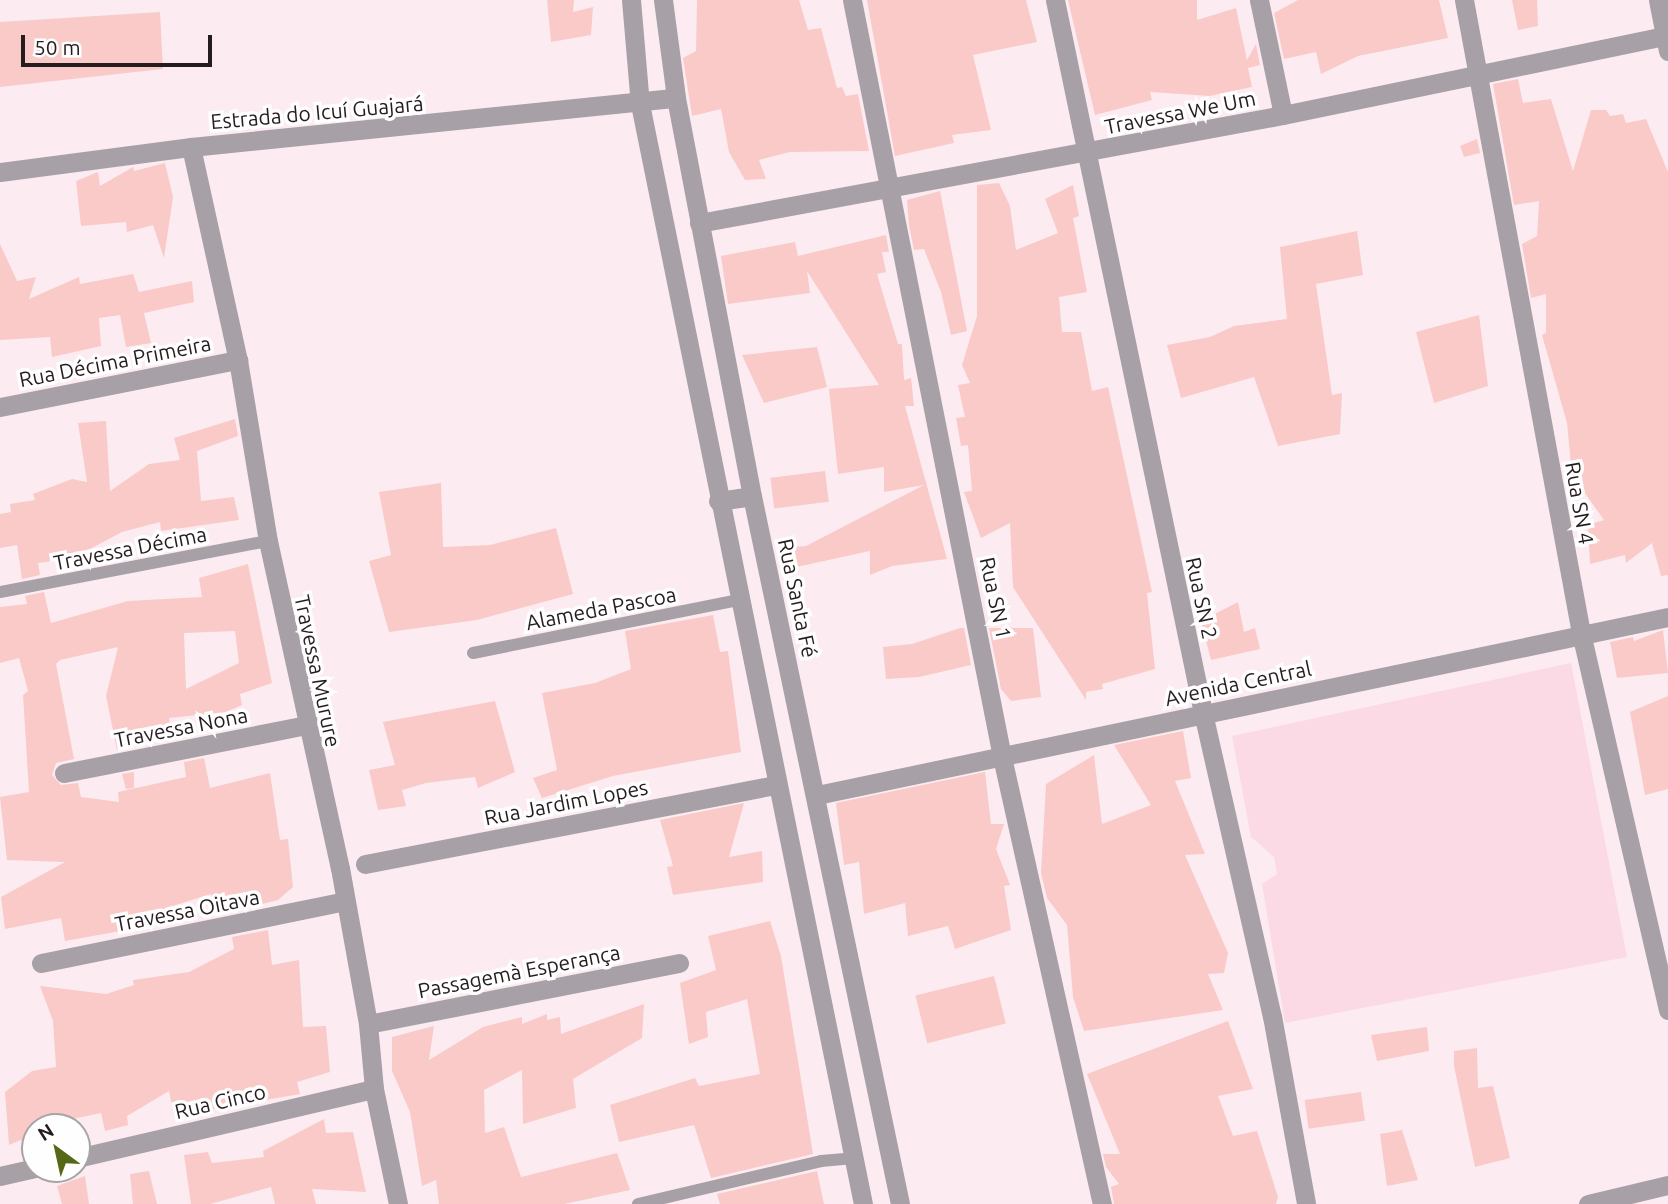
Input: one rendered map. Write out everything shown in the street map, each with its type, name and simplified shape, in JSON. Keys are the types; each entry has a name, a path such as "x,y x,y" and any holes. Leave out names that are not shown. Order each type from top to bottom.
{"street":[{"path":"631,0 640,104 775,785 863,1204"},
{"name":"Rua Santa Fé","path":"663,0 676,98 752,496 817,795 900,1204"},
{"name":"Rua SN 1","path":"852,0 1002,757 1102,1204"},
{"name":"Rua SN 2","path":"1055,0 1203,713 1272,1016 1306,1204"},
{"path":"1259,0 1283,116"},
{"name":"Rua SN 4","path":"1464,0 1581,633 1668,1010"},
{"path":"1658,0 1667,40"},
{"name":"Travessa We Um","path":"699,223 890,191 1283,116 1479,74 1667,40"},
{"name":"Estrada do Icuí Guajará","path":"0,172 191,147 640,104 676,98"},
{"name":"Travessa Murure","path":"191,147 238,360 268,541 306,725 340,868 342,902 368,1024 374,1089 398,1204"},
{"name":"Rua Décima Primeira","path":"0,407 238,360"},
{"path":"718,501 752,496"},
{"name":"Avenida Central","path":"817,795 1581,633 1668,617"},
{"name":"Travessa Nona","path":"64,773 306,725"},
{"name":"Rua Jardim Lopes","path":"365,864 775,785"},
{"name":"Travessa Oitava","path":"41,963 342,902"},
{"name":"Passagemà Esperança","path":"368,1024 679,963"},
{"name":"Rua Cinco","path":"91,1155 374,1089"},
{"path":"0,1176 21,1171"},
{"path":"1588,1204 1668,1185"}],"lane":[{"name":"Travessa Décima","path":"0,593 268,541"},
{"name":"Alameda Pascoa","path":"472,653 738,600"},
{"path":"638,1204 821,1161 854,1158"}],"shaded area":[{"path":"1571,663 1627,957 1285,1023 1262,884 1277,874 1274,857 1251,837 1232,736"}],"building":[{"path":"547,0 574,0 573,12 593,7 591,35 551,42"},
{"path":"697,0 799,0 808,30 821,28 837,88 842,87 846,96 858,94 869,151 790,152 759,160 766,179 745,180 729,152 721,109 692,116 683,58 696,51"},
{"path":"867,0 1026,0 1037,42 973,55 991,130 952,135 954,143 895,156"},
{"path":"1068,0 1197,0 1197,20 1236,8 1247,60 1256,44 1260,65 1248,68 1252,87 1210,96 1150,92 1152,100 1095,115"},
{"path":"1298,0 1439,0 1448,38 1358,56 1321,74 1316,52 1284,59 1274,13"},
{"path":"1512,0 1537,0 1538,26 1518,30"},
{"path":"160,12 163,69 0,87 0,22"},
{"path":"1518,79 1523,103 1551,99 1573,171 1591,110 1606,110 1610,116 1623,114 1626,123 1646,119 1668,172 1668,575 1661,576 1652,543 1626,563 1625,555 1590,564 1588,525 1604,520 1572,475 1567,423 1542,335 1546,333 1546,294 1531,298 1522,244 1537,236 1539,201 1514,205 1493,84"},
{"path":"1477,139 1480,153 1464,157 1460,146"},
{"path":"165,163 173,197 164,258 153,225 127,232 126,222 81,226 76,181 98,172 100,186 133,167 134,171"},
{"path":"999,183 1010,206 1016,250 1058,233 1045,199 1073,185 1079,216 1073,218 1087,292 1059,297 1062,332 1081,332 1092,391 1108,387 1152,592 1147,593 1155,669 1102,684 1103,689 1086,692 1086,700 1013,587 1010,523 981,538 964,492 972,491 968,445 961,446 956,418 965,417 958,385 970,383 962,365 977,316 977,185"},
{"path":"940,191 967,331 951,335 941,292 924,249 914,250 907,200"},
{"path":"1357,231 1363,275 1316,284 1332,395 1342,393 1340,434 1278,446 1254,377 1181,398 1167,345 1210,337 1234,326 1287,319 1280,247"},
{"path":"886,235 889,252 882,252 886,272 877,274 898,344 902,344 904,380 911,378 914,406 905,406 947,559 892,566 870,575 870,551 787,569 779,548 806,546 924,485 884,492 884,467 838,474 829,389 879,385 807,271 810,293 728,304 721,256 795,242 798,256"},
{"path":"0,244 17,281 36,277 29,299 79,277 80,284 133,274 139,292 192,281 194,302 144,313 151,343 126,347 120,315 99,318 101,346 52,357 50,337 0,340"},
{"path":"1479,315 1488,386 1434,403 1416,332"},
{"path":"817,347 827,387 764,403 742,355"},
{"path":"235,419 238,436 197,451 201,501 234,497 239,520 161,531 160,522 122,532 90,549 91,556 38,563 40,575 22,579 17,545 0,548 0,514 11,512 10,504 35,500 33,494 72,479 87,482 78,423 106,421 110,491 149,464 180,460 174,438"},
{"path":"825,471 829,502 774,508 770,478"},
{"path":"441,483 443,547 490,545 556,528 573,594 477,620 389,632 369,561 391,555 379,492"},
{"path":"248,564 272,683 240,694 242,705 226,712 169,718 172,734 117,750 106,696 118,647 60,660 56,664 74,759 56,763 52,775 61,785 78,783 81,797 119,802 118,792 186,777 184,762 204,758 210,788 270,773 280,840 288,839 293,887 278,900 228,913 227,905 212,908 211,894 157,911 159,924 65,941 61,918 5,929 1,897 65,862 7,860 0,797 29,792 23,695 28,691 19,658 0,663 0,607 27,604 25,596 44,592 51,623 128,601 202,597 199,578","holes":["235,631 239,663 186,689 184,633"]},
{"path":"1238,602 1244,632 1255,628 1260,649 1211,660 1201,621"},
{"path":"713,615 720,652 728,651 741,752 613,776 542,798 533,778 557,770 542,693 595,683 631,669 625,631"},
{"path":"964,628 971,665 919,677 886,679 883,647 912,644"},
{"path":"989,628 1033,628 1041,697 1011,701 1001,689"},
{"path":"1663,630 1668,673 1617,678 1610,642 1633,637 1634,641"},
{"path":"1668,696 1668,789 1645,795 1630,712"},
{"path":"495,701 515,772 478,788 475,777 426,783 402,790 406,806 378,810 369,770 395,765 383,722"},
{"path":"1183,731 1191,778 1175,781 1205,854 1185,855 1228,953 1224,973 1208,974 1223,1010 1084,1031 1073,997 1067,925 1047,898 1041,873 1046,784 1094,755 1102,824 1151,805 1114,745"},
{"path":"134,772 134,788 126,789 122,774"},
{"path":"985,772 991,824 1004,824 996,849 1010,885 1004,886 1011,930 955,949 948,926 908,936 905,903 864,914 859,862 844,865 836,803"},
{"path":"744,803 729,857 762,851 763,882 673,895 667,867 673,866 660,820"},
{"path":"770,921 781,956 813,1154 711,1178 694,1125 619,1142 610,1105 695,1078 699,1086 760,1074 747,999 706,1012 708,1037 689,1044 680,983 716,970 708,936"},
{"path":"268,930 272,965 299,960 303,1027 326,1026 330,1072 297,1082 300,1094 174,1116 169,1091 127,1116 128,1125 105,1131 101,1113 91,1115 91,1113 21,1113 21,1140 9,1145 5,1092 32,1071 56,1067 53,1021 40,986 106,994 134,985 133,980 189,972 234,949 232,937"},
{"path":"994,976 1006,1024 927,1043 915,996"},
{"path":"644,1004 642,1038 573,1079 576,1108 523,1124 522,1070 484,1090 485,1133 504,1127 521,1177 617,1153 630,1190 564,1204 439,1204 436,1180 422,1186 410,1112 392,1071 392,1037 434,1026 429,1060 483,1027 522,1017 522,1024 547,1014 547,1020 560,1017 561,1034"},
{"path":"1228,1021 1253,1089 1218,1096 1233,1136 1257,1131 1278,1197 1276,1204 1114,1204 1111,1187 1119,1184 1106,1167 1103,1154 1120,1154 1087,1074"},
{"path":"1427,1027 1429,1051 1377,1061 1371,1035"},
{"path":"1477,1048 1478,1088 1493,1086 1510,1158 1475,1167 1454,1066 1454,1051"},
{"path":"1361,1092 1365,1121 1309,1129 1305,1100"},
{"path":"324,1119 326,1133 353,1132 366,1192 312,1189 316,1204 275,1204 271,1187 210,1204 191,1204 184,1155 208,1152 212,1163 264,1157 263,1151"},
{"path":"1402,1130 1418,1180 1387,1186 1380,1134"},
{"path":"149,1171 157,1204 133,1204 130,1174"},
{"path":"817,1171 824,1204 720,1204 717,1194"},
{"path":"65,1183 86,1183 89,1204 62,1204 57,1186"}]}
